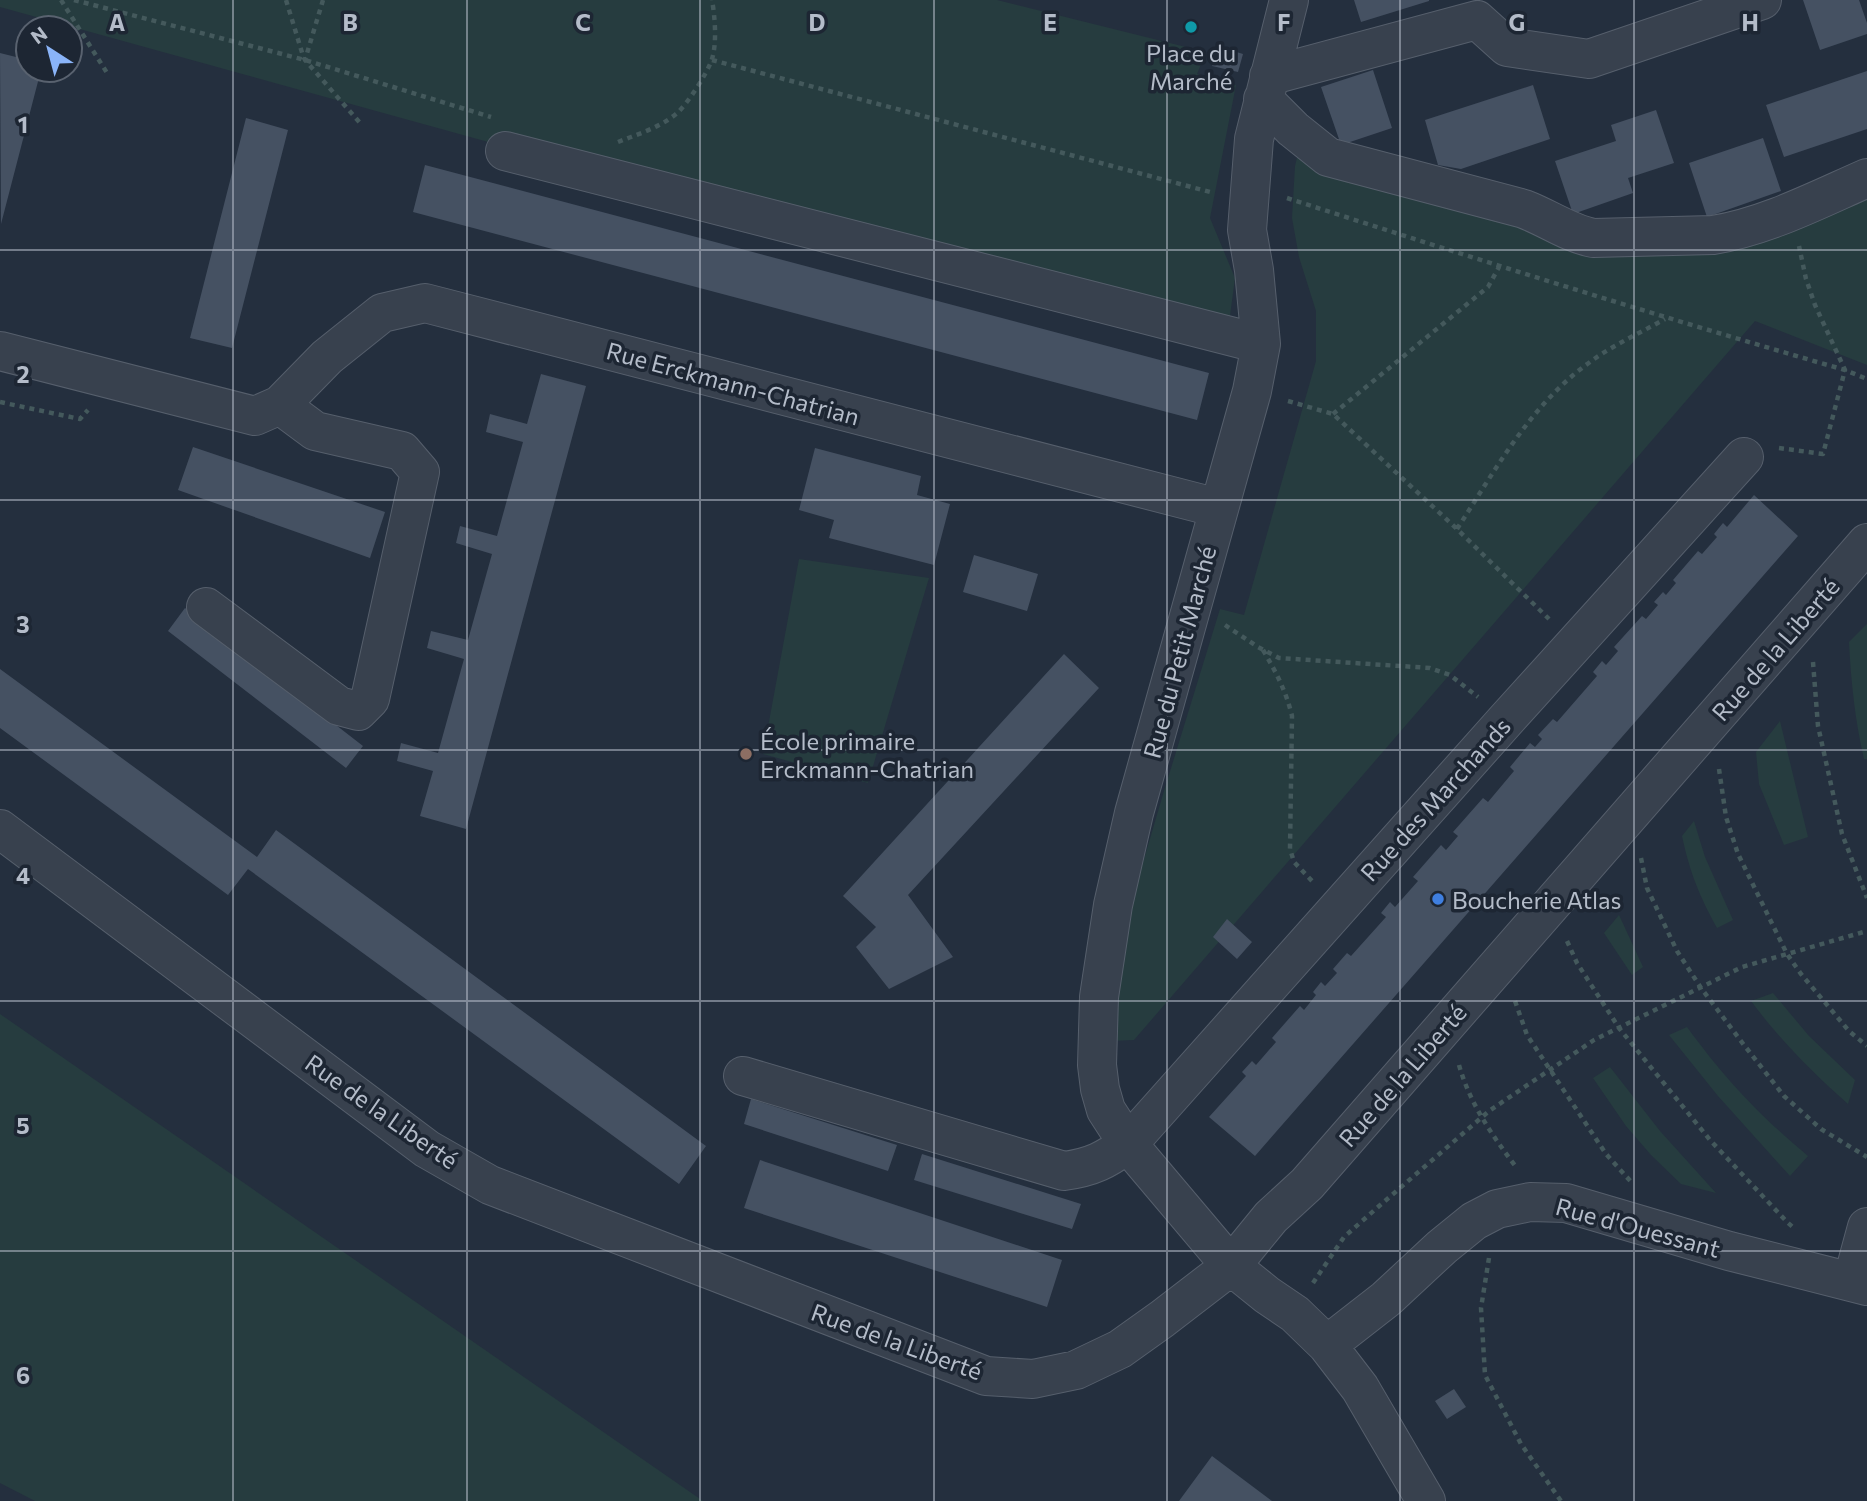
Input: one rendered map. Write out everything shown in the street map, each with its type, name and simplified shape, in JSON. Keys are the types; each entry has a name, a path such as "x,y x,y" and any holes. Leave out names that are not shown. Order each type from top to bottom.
{"street":[{"name":"Rue du Petit Marché","path":"1289,0 1254,139 1247,230 1261,344 1252,391 1134,813 1113,905 1099,997 1097,1055 1100,1089 1106,1110 1128,1144 1231,1266 1295,1314 1327,1345 1360,1388 1426,1501"},
{"path":"1762,0 1589,59 1507,47 1477,20 1266,88 1293,129 1328,157 1524,209 1581,236 1593,238 1713,236 1728,233 1791,211 1867,178"},
{"path":"504,136 1261,344"},
{"name":"Rue Erckmann-Chatrian","path":"280,405 327,357 382,313 425,303 1218,508"},
{"path":"0,351 255,416 280,405 315,430 402,451 420,472 370,699 358,711 338,706 206,607"},
{"name":"Rue des Marchands","path":"743,1076 1064,1171 1086,1168 1106,1159 1128,1144 1744,457"},
{"name":"Rue de la Liberté","path":"0,829 427,1149 490,1185 986,1376 1033,1379 1076,1370 1120,1349 1231,1266 1271,1217 1307,1184 1867,543"},
{"name":"Rue d'Ouessant","path":"1327,1345 1386,1299 1442,1247 1474,1222 1497,1209 1530,1202 1566,1203 1729,1251 1860,1284"},
{"path":"1860,1284 1867,1227"}],"path":[{"path":"61,0 109,76"},
{"path":"74,0 305,60 504,136"},
{"path":"286,0 305,60 361,124"},
{"path":"305,60 323,0"},
{"path":"606,143 618,142 653,129 677,113 697,88 712,60 715,19 712,0"},
{"path":"712,60 1250,194 1867,379"},
{"path":"1744,457 1764,449 1823,454 1844,370 1806,279 1791,211"},
{"path":"1333,414 1488,287 1499,267"},
{"path":"1457,528 1542,404 1591,361 1665,318"},
{"path":"1252,391 1333,414 1457,528 1574,645"},
{"path":"1193,602 1233,632 1279,658 1430,668 1450,675 1505,721"},
{"path":"1262,649 1284,688 1292,716 1290,849 1294,862 1338,907"},
{"path":"1812,652 1818,726 1842,834 1867,898"},
{"path":"1718,765 1726,817 1738,854 1787,954 1849,1031 1867,1046"},
{"path":"1640,853 1647,888 1677,951 1701,988 1784,1096 1821,1129 1867,1157"},
{"path":"1295,1314 1343,1237 1489,1111 1594,1040 1742,967 1867,932"},
{"path":"1567,940 1577,963 1619,1028 1710,1140 1798,1231"},
{"path":"1514,998 1527,1035 1606,1154 1640,1192"},
{"path":"1457,1058 1463,1079 1481,1119 1520,1172"},
{"path":"1497,1209 1481,1308 1485,1375 1521,1444 1561,1501"}],"green space":[{"path":"0,0 997,0 1206,52 1197,74 1236,85 1210,218 1235,278 1226,346 84,30 84,14 25,14 0,7"},
{"path":"1299,149 1453,198 1581,249 1867,194 1867,365 1755,321 1134,1040 1111,1041 1117,951 1164,791 1220,609 1244,615 1316,361 1316,311 1299,257 1292,218 1295,166"},
{"path":"799,559 929,578 868,783 763,754"},
{"path":"1867,624 1867,759 1864,759 1854,701 1849,642"},
{"path":"1780,721 1808,837 1784,845 1759,784 1756,752"},
{"path":"1694,821 1705,857 1733,920 1717,928 1696,884 1682,836"},
{"path":"1619,915 1643,967 1632,975 1604,933"},
{"path":"1773,993 1809,1036 1855,1080 1848,1104 1797,1055 1751,1001"},
{"path":"0,1014 703,1501 35,1501 0,1483"},
{"path":"1687,1027 1743,1096 1808,1156 1790,1176 1718,1096 1669,1035"},
{"path":"1610,1067 1660,1131 1716,1193 1681,1184 1626,1126 1593,1078"}],"building":[{"path":"1354,0 1429,0 1429,1 1361,22"},
{"path":"1803,0 1859,0 1867,23 1867,34 1820,50"},
{"path":"1217,46 1243,54 1238,72 1212,66"},
{"path":"0,53 14,56 14,84 37,84 1,224"},
{"path":"1373,70 1392,128 1341,145 1321,87"},
{"path":"1867,71 1867,129 1784,157 1766,105"},
{"path":"1533,85 1550,139 1461,169 1438,165 1425,120"},
{"path":"1656,110 1674,163 1628,178 1633,193 1573,214 1555,161 1616,141 1611,125"},
{"path":"246,118 288,130 232,348 190,338"},
{"path":"1763,138 1781,191 1707,217 1689,163"},
{"path":"425,165 1209,373 1197,420 413,212"},
{"path":"541,374 586,386 466,829 420,816 433,771 397,761 401,743 438,753 464,659 427,648 431,631 468,640 492,554 456,543 460,526 497,536 523,442 486,432 490,414 527,424"},
{"path":"193,447 385,512 370,558 178,490"},
{"path":"815,448 921,476 917,495 950,504 934,565 829,538 834,520 799,510"},
{"path":"1754,495 1798,536 1255,1156 1209,1117 1246,1076 1242,1072 1252,1061 1256,1065 1276,1042 1272,1038 1300,1006 1304,1010 1316,995 1313,992 1321,982 1325,986 1337,973 1333,969 1347,953 1351,956 1386,917 1381,913 1390,902 1395,907 1418,881 1413,877 1441,845 1446,850 1458,836 1453,832 1483,798 1488,802 1514,771 1510,767 1530,743 1535,747 1542,739 1538,735 1553,719 1557,722 1597,676 1593,672 1602,661 1606,665 1618,651 1614,647 1642,616 1646,619 1658,605 1654,602 1663,592 1666,595 1676,583 1673,580 1698,551 1702,554 1717,537 1714,534 1723,523 1727,527"},
{"path":"974,555 1038,574 1027,611 963,592"},
{"path":"185,608 363,746 346,768 168,631"},
{"path":"1064,654 1099,688 908,895 953,957 889,989 856,947 876,927 843,896"},
{"path":"0,669 257,857 276,830 706,1146 679,1184 248,869 228,895 0,728"},
{"path":"1227,919 1252,942 1237,959 1213,937"},
{"path":"751,1099 897,1145 888,1171 744,1124"},
{"path":"922,1154 1081,1204 1072,1229 914,1180"},
{"path":"760,1160 1062,1260 1047,1307 744,1208"},
{"path":"1454,1389 1466,1407 1447,1419 1435,1401"},
{"path":"1212,1456 1272,1501 1179,1501"}],"place":[{"name":"Place du Marché","path":"1191,27"},
{"name":"École primaire Erckmann-Chatrian","path":"746,754"},
{"name":"Boucherie Atlas","path":"1438,899"}]}
